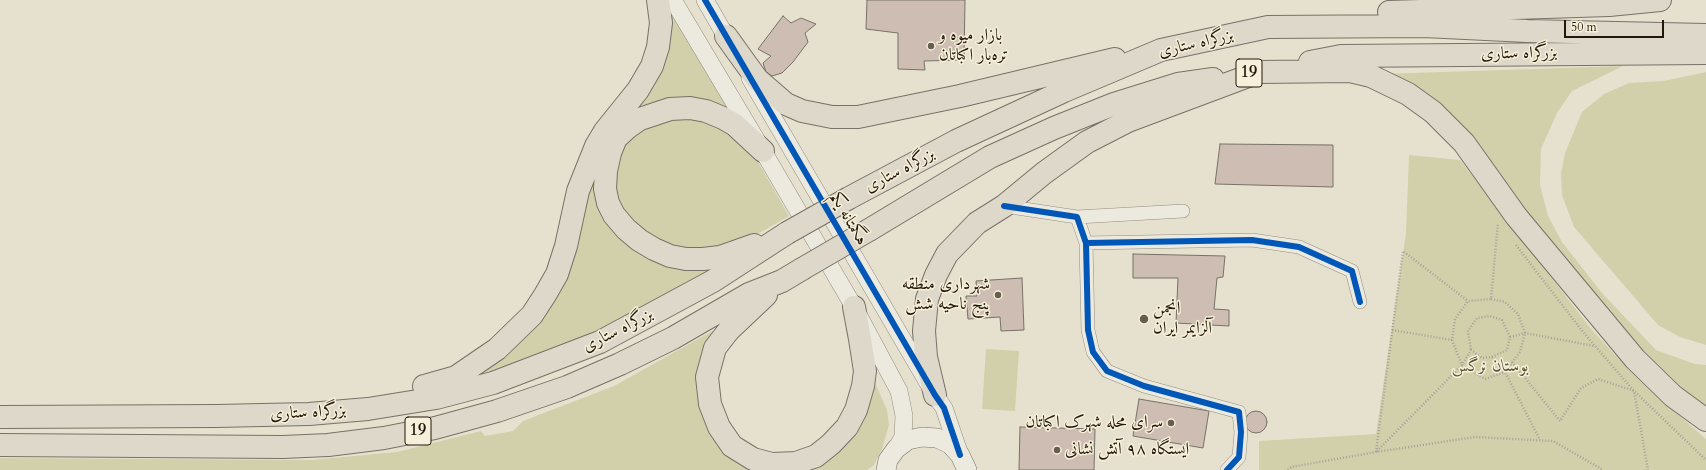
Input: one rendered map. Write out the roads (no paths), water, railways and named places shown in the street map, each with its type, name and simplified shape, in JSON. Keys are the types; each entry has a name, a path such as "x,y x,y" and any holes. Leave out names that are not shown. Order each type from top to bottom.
{"highway":[{"path":"309,414 375,396 417,388 456,377 497,349 532,315 545,296 556,274 566,246 578,191 596,146 605,131 638,90 652,66 658,47 661,23 658,0"},
{"path":"1268,27 1312,18 1386,12 1609,5 1660,0"},
{"name":"بزرگراه ستاری","path":"1662,37 1706,22"},
{"name":"بزرگراه ستاری","path":"0,417 309,414 368,409 436,398 493,384 600,342 714,281 787,233 849,198 956,141 1064,91 1161,50 1268,27 1424,26 1590,32 1662,37 1706,53"},
{"name":"بزرگراه ستاری","path":"0,445 283,447 328,445 384,438 435,428 497,412 567,387 620,364 666,341 749,294 782,281 990,157 1054,128 1114,104 1178,84 1259,72 1341,56 1706,35"},
{"path":"726,36 757,79 786,104 802,111 832,117 858,116 897,109 960,96 1089,64 1161,50"},
{"path":"935,395 926,357 924,331 927,299 936,275 947,254 977,223 1004,206 1044,173 1087,142 1128,121 1259,72 1350,72 1364,75 1408,94 1433,112 1464,143 1516,216 1635,359 1673,396 1706,420"},
{"path":"764,151 735,125 706,111 690,108 670,109 656,113 640,119 616,138 610,153 606,171 605,189 608,202 614,215 626,229 639,240 670,256 686,259 720,257 787,233"},
{"path":"782,281 756,303 729,330 715,348 707,377 710,404 719,427 732,446 753,459 772,464 796,463 816,456 831,444 847,427 856,410 863,386 865,371 854,307"}],"main road":[{"path":"887,462 908,440 929,437 937,438 950,444 965,466"}],"street":[{"path":"674,0 764,151 854,307 899,391 904,416 903,437 887,462"},
{"name":"هگمتانه یکم","path":"707,2 935,395 944,408 965,466"},
{"path":"1004,206 1077,218 1183,211"},
{"path":"1077,218 1086,243 1088,330 1093,352 1107,371 1113,374 1144,386 1239,412 1241,432 1239,456 1227,470"},
{"path":"1086,243 1252,240 1299,247 1352,271 1360,302"}],"place":[{"name":"بازار میوه و تره‌بار اکباتان","path":"931,46"},
{"name":"شهرداری منطقه پنج ناحیه شش","path":"998,295"},
{"name":"انجمن آلزایمر ایران","path":"1144,319"},
{"name":"سرای محله شهرک اکباتان","path":"1171,423"},
{"name":"ایستگاه ۹۸ آتش نشانی","path":"1057,450"}],"park label":[{"name":"بوستان نرگس","path":"1490,367"}]}
